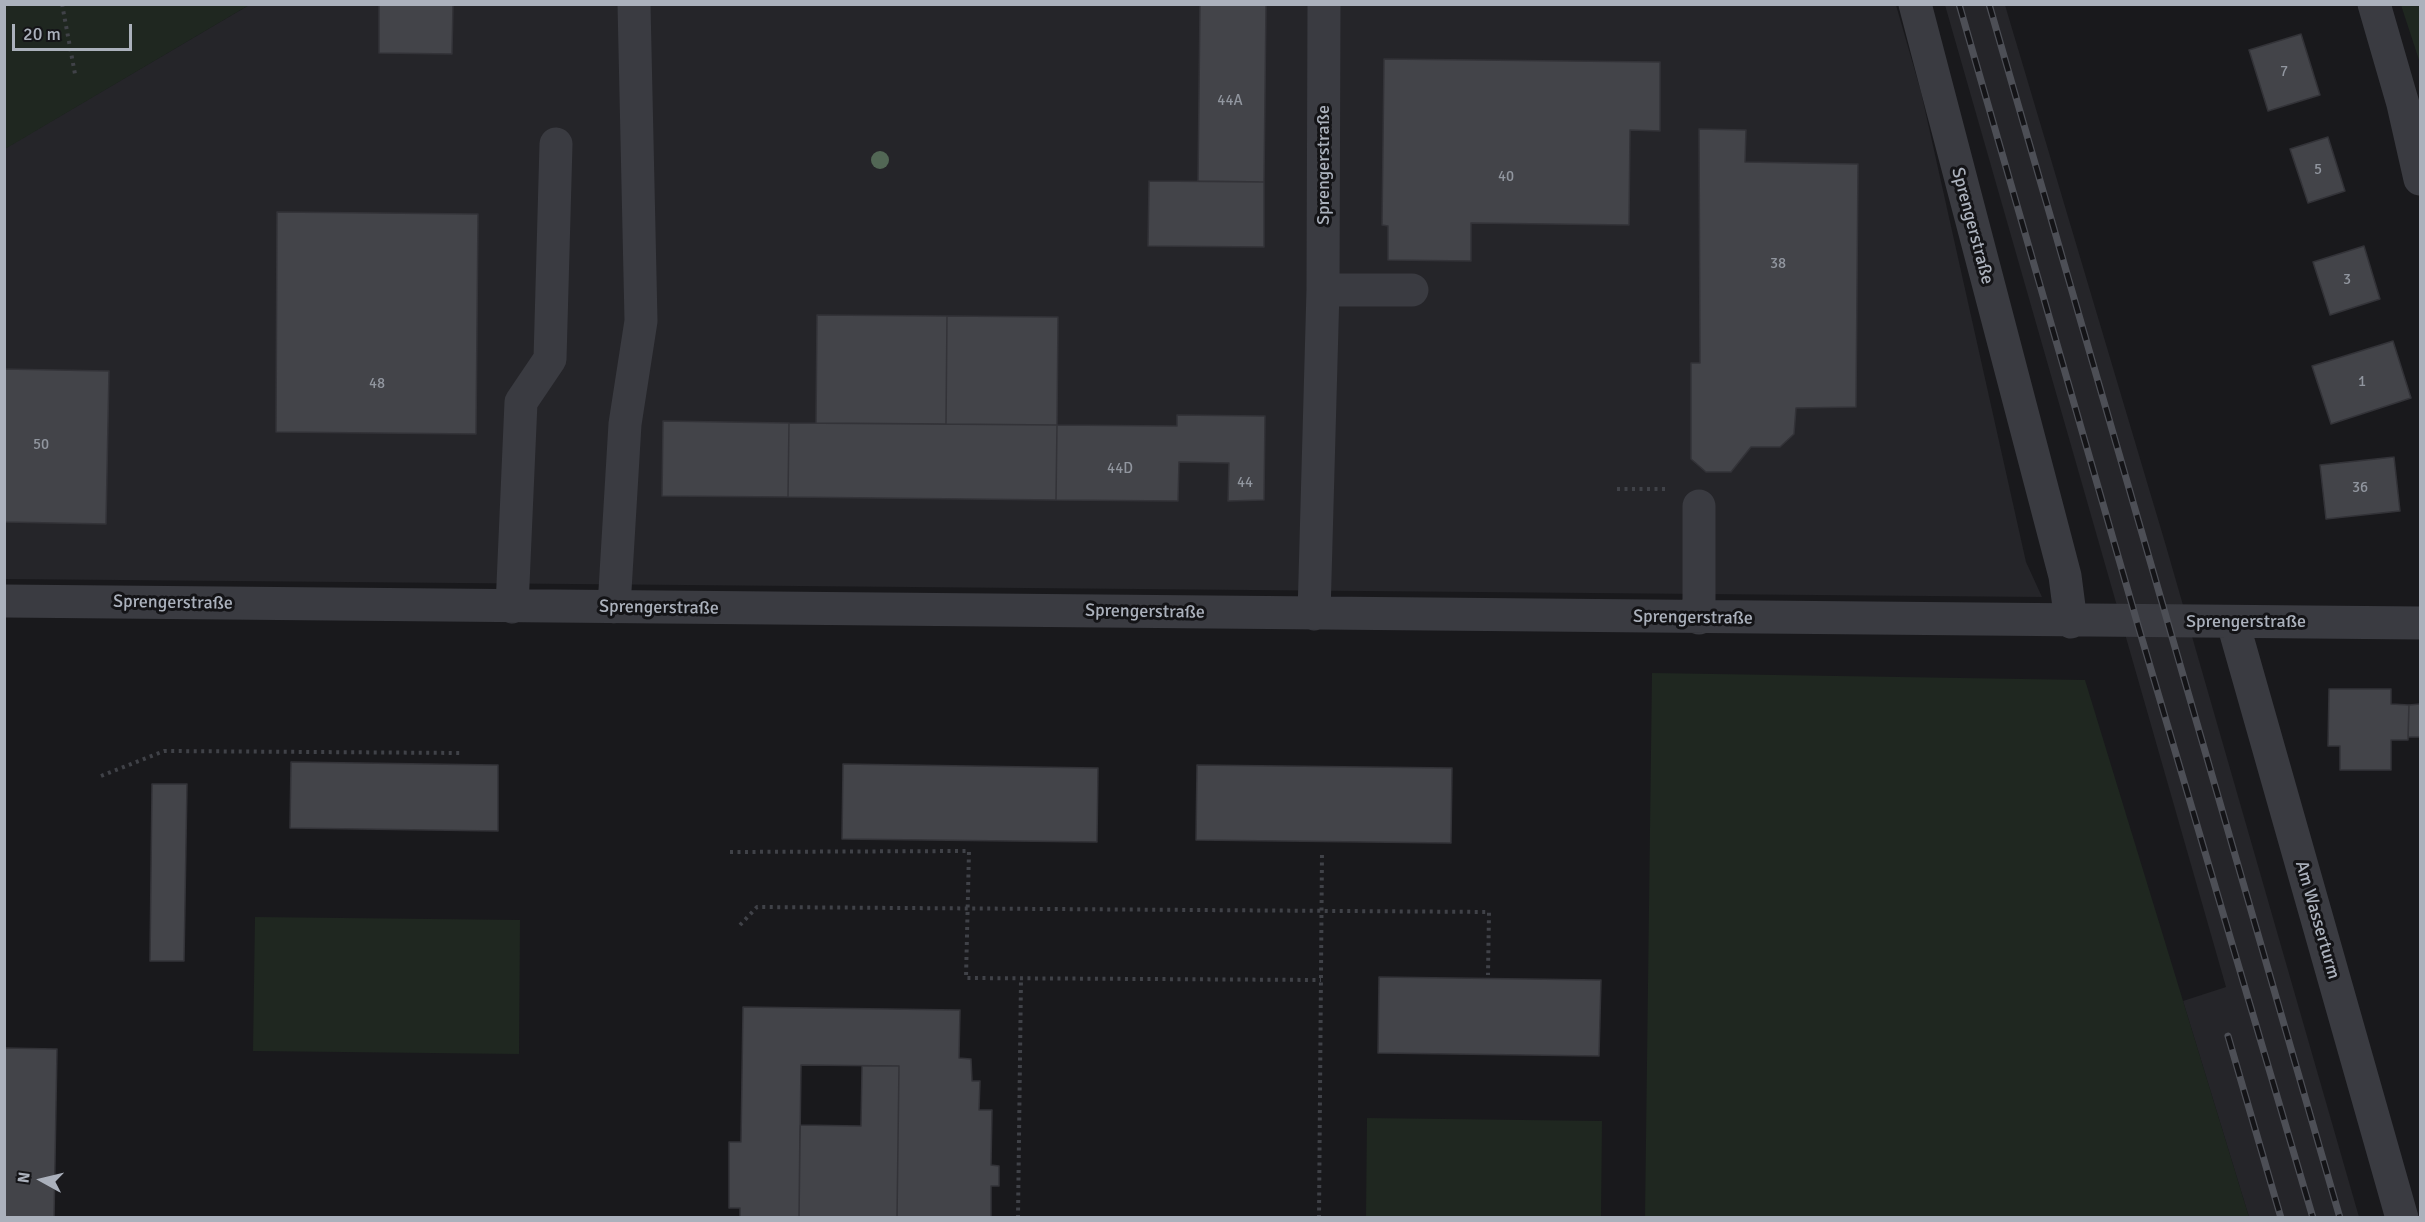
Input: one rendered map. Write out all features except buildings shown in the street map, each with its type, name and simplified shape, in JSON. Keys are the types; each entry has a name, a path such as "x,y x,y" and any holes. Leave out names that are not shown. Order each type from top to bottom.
{"street":[{"path":"614,607 625,424 641,321 634,4"},
{"name":"Sprengerstraße","path":"1314,614 1323,290 1324,4"},
{"name":"Sprengerstraße","path":"1915,4 2065,576 2071,622"},
{"path":"2374,4 2412,104 2421,178"},
{"path":"512,607 521,402 550,359 556,144"},
{"path":"1323,290 1412,290"},
{"path":"1699,506 1699,618"},
{"name":"Sprengerstraße","path":"4,601 2071,622 2421,623"},
{"name":"Am Wasserturm","path":"2233,623 2402,1218"}],"path":[{"path":"62,4 75,74"},
{"path":"1617,489 1683,489 1699,506"},
{"path":"101,776 164,751 462,753"},
{"path":"730,852 969,851 966,978 1321,980"},
{"path":"1319,1218 1322,852"},
{"path":"740,925 757,907 1489,912 1488,975"},
{"path":"1018,1218 1021,979"}],"shaded area":[{"path":"5,4 249,4 249,5 5,149"},
{"path":"249,5 1896,5 1921,92 2026,562 2042,597 5,579 4,149"},
{"path":"1945,5 2005,5 2166,546 2359,1217 2249,1217 2183,1001 2226,987"},
{"path":"2401,5 2420,5 2420,63"},
{"path":"1652,673 2085,680 2249,1217 1645,1217"},
{"path":"255,917 520,920 519,1054 253,1051"},
{"path":"1367,1118 1602,1121 1601,1217 1366,1217"}],"railway":[{"path":"1959,4 2137,622 2313,1218"},
{"path":"1989,4 2340,1218"},
{"path":"2228,1036 2281,1218"}]}
